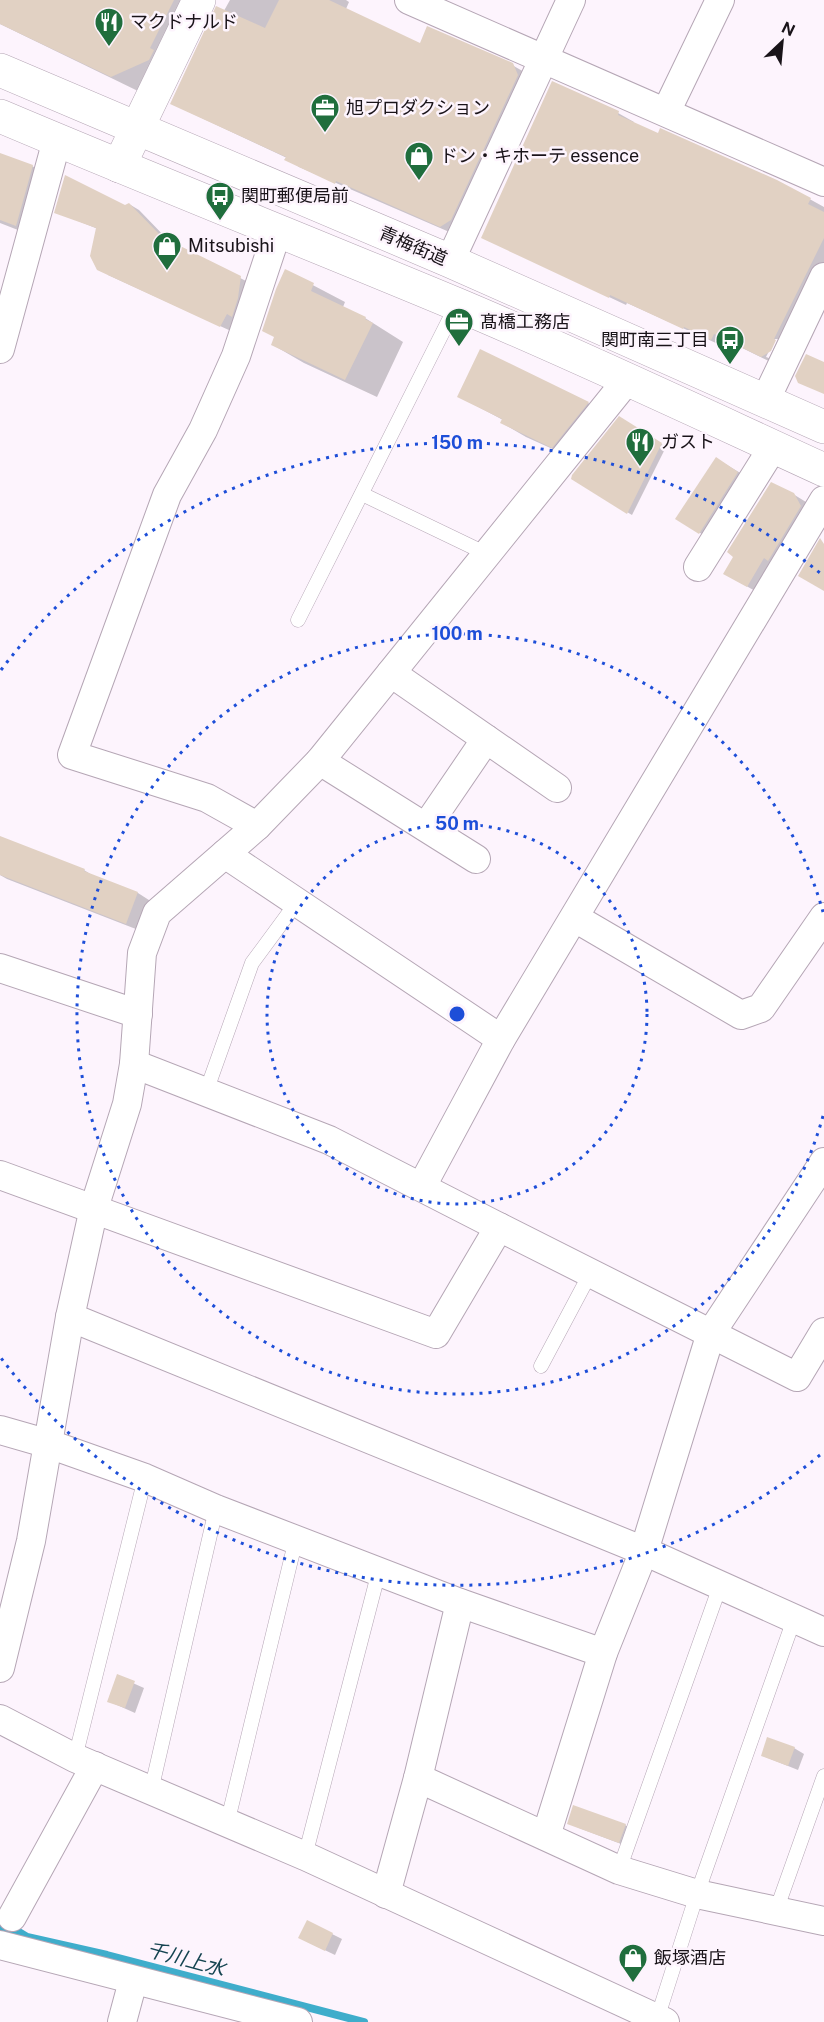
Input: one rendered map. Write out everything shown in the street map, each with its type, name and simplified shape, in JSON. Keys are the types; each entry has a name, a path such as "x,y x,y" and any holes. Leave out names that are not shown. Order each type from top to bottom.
{"main road":[{"path":"119,166 199,0"},
{"name":"青梅街道","path":"0,70 450,261 824,427"},
{"name":"青梅街道","path":"0,116 277,232 457,304 628,379 824,470"}],"street":[{"path":"409,0 824,182"},
{"path":"450,261 571,0"},
{"path":"666,112 720,0"},
{"path":"0,349 57,140"},
{"path":"257,826 207,798 72,755 167,495 203,430 237,356 277,232"},
{"path":"765,401 824,277"},
{"path":"0,1668 31,1541 70,1317 94,1208 128,1104 134,1064 142,954 157,913 257,826 320,761 628,379"},
{"path":"698,567 773,447"},
{"path":"422,1186 501,1039 824,500"},
{"path":"392,673 556,788"},
{"path":"426,827 486,739"},
{"path":"320,761 476,859"},
{"path":"225,854 501,1039"},
{"path":"574,918 741,1015 761,1008 824,917"},
{"path":"0,968 138,1014"},
{"path":"134,1064 329,1140 797,1377 824,1332"},
{"path":"546,1836 603,1653 644,1551 711,1333 824,1162"},
{"path":"0,1175 436,1334 499,1227"},
{"path":"70,1317 644,1551 824,1632"},
{"path":"0,1430 49,1444 145,1478 216,1509 460,1603 603,1653"},
{"path":"387,1894 418,1778 460,1603"},
{"path":"0,1719 85,1762 305,1856 661,2020"},
{"path":"12,1917 85,1762"},
{"path":"418,1778 620,1870 697,1894 824,1921"},
{"path":"0,1946 298,2022"},
{"path":"122,2022 133,1981"}],"lane":[{"path":"298,620 457,304"},
{"path":"362,494 487,554"},
{"path":"206,1092 252,963 297,902"},
{"path":"542,1366 591,1272"},
{"path":"85,1762 145,1478"},
{"path":"151,1791 216,1509"},
{"path":"227,1824 296,1539"},
{"path":"305,1856 379,1571"},
{"path":"620,1870 720,1586"},
{"path":"661,2020 697,1894 794,1619"},
{"path":"776,1911 824,1776"}],"building":[{"path":"0,0 174,0 150,48 154,50 149,60 111,77 0,24"},
{"path":"279,0 329,0 420,43 427,26 513,63 518,75 451,220 440,227 336,181 335,184 284,160 286,157 170,104 216,6 265,28"},
{"path":"552,81 619,111 618,115 658,133 660,128 777,180 811,198 808,204 824,212 824,238 774,339 776,340 771,351 761,357 714,334 711,340 610,295 609,298 481,238"},
{"path":"0,153 33,165 16,226 0,220"},
{"path":"65,175 125,205 129,203 162,237 241,276 232,317 227,314 220,327 97,270 90,256 96,228 54,213"},
{"path":"285,269 314,283 311,291 366,317 365,319 373,323 345,380 271,345 274,337 262,331"},
{"path":"480,349 589,402 552,448 500,423 502,419 457,397"},
{"path":"806,354 824,362 824,394 798,383 795,376"},
{"path":"619,416 662,443 627,514 571,479"},
{"path":"716,457 738,472 699,534 675,519"},
{"path":"771,482 794,493 801,506 768,561 764,558 747,587 723,574 733,557 727,552"},
{"path":"820,538 824,544 824,591 798,576"},
{"path":"0,836 138,892 126,924 0,875"},
{"path":"117,1674 135,1681 125,1708 107,1702"},
{"path":"767,1737 795,1747 788,1766 761,1756"},
{"path":"573,1805 626,1824 619,1843 567,1824"},
{"path":"307,1920 333,1933 325,1951 298,1938"}],"waterway":[{"name":"千川上水","path":"0,1928 17,1931 27,1937 107,1955 364,2022"}],"place":[{"name":"マクドナルド","path":"109,48"},
{"name":"旭プロダクション","path":"325,134"},
{"name":"ドン・キホーテ essence","path":"419,182"},
{"name":"関町郵便局前","path":"220,222"},
{"name":"Mitsubishi","path":"167,272"},
{"name":"髙橋工務店","path":"459,348"},
{"name":"関町南三丁目","path":"730,366"},
{"name":"ガスト","path":"640,468"},
{"name":"飯塚酒店","path":"633,1984"}]}
